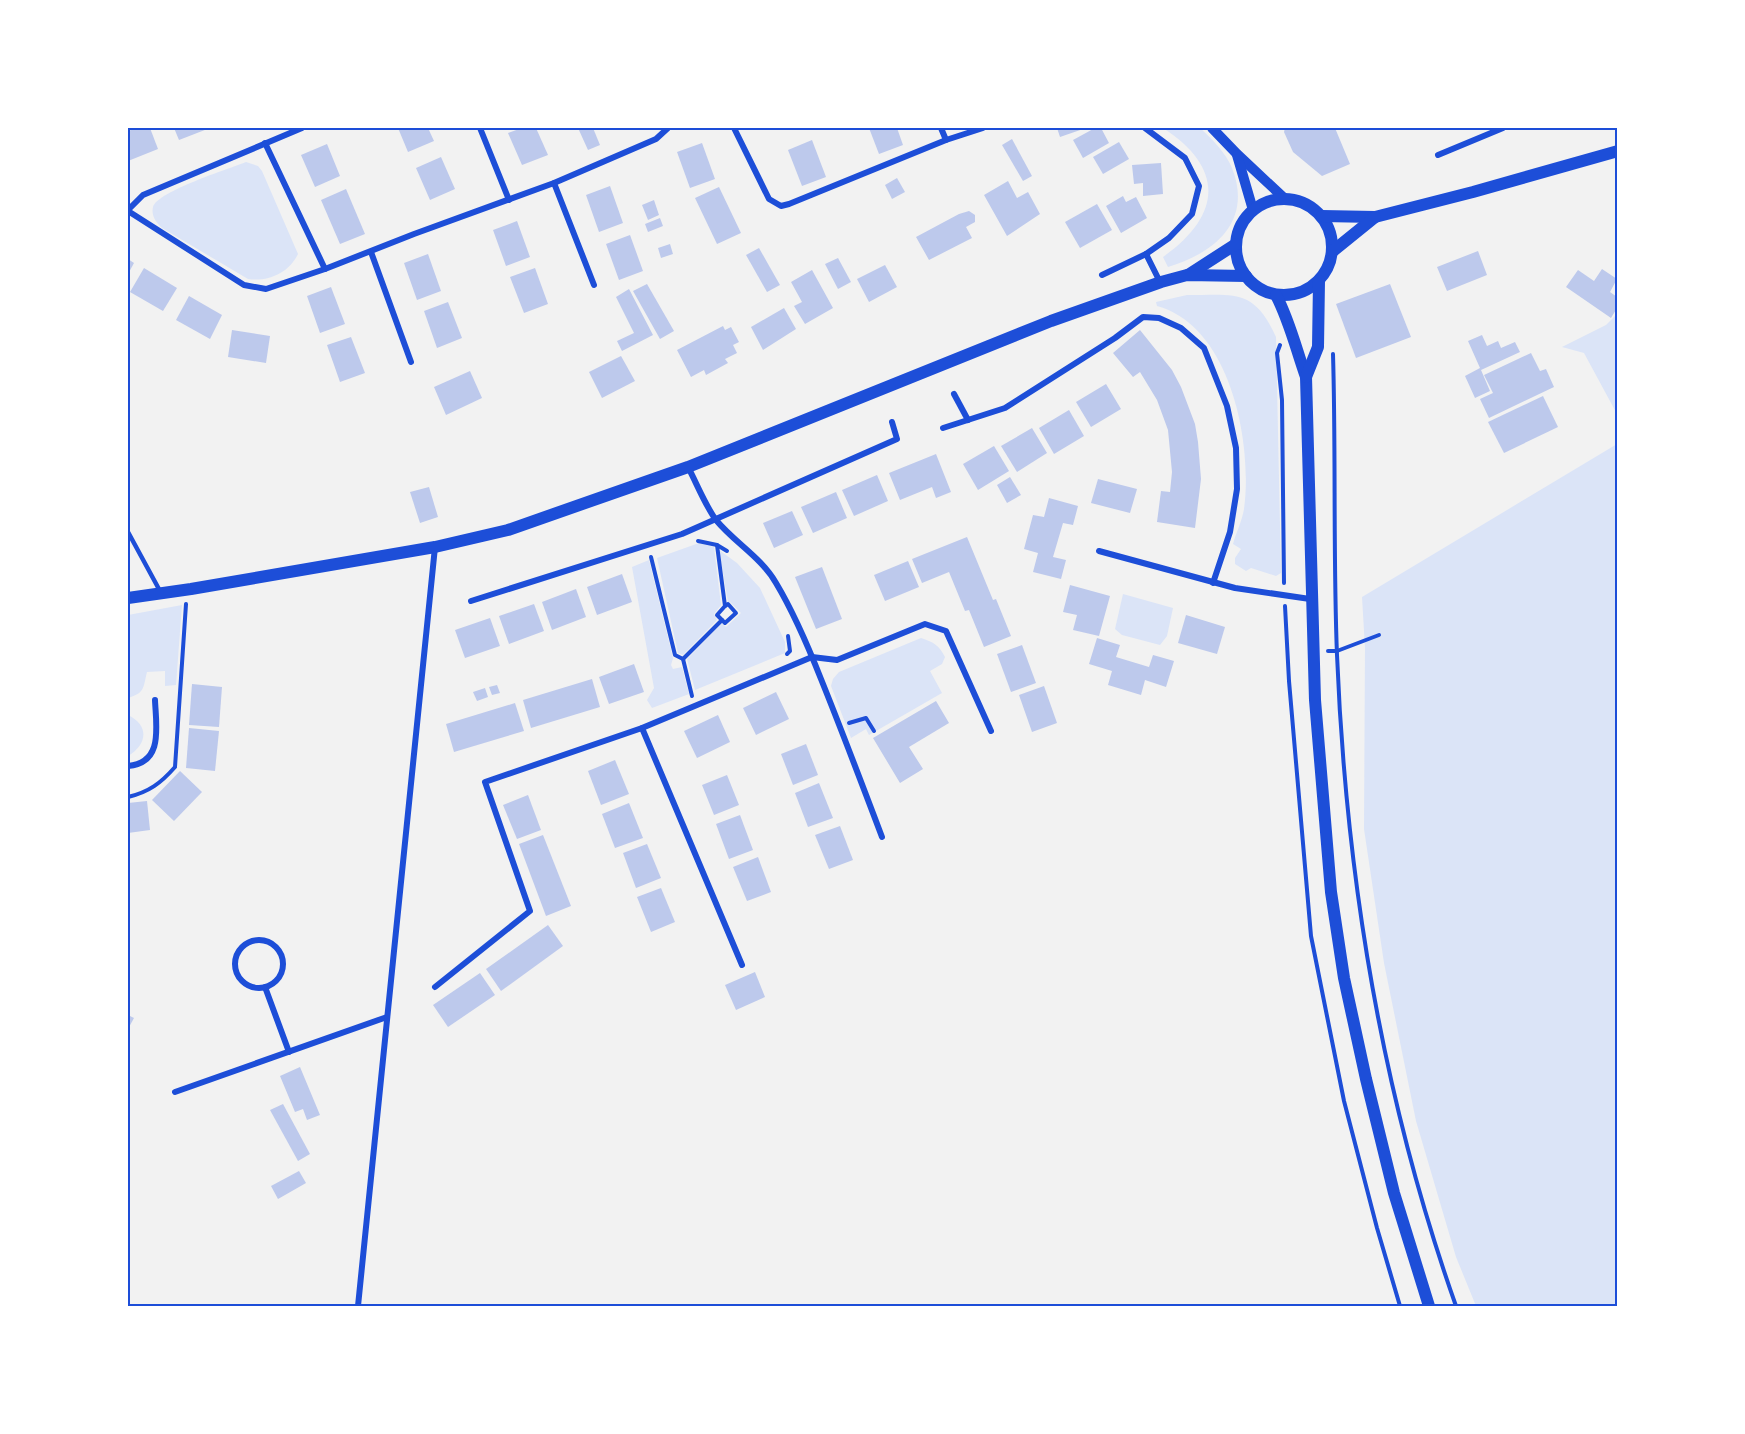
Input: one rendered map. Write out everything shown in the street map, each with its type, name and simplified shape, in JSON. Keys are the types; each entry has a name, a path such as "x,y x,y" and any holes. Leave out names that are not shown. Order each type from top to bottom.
{"main road":[{"path":"1322,216 1375,217 1617,151"},
{"path":"1284,198 1300,201 1314,208 1322,216 1331,233 1333,251 1327,270 1319,281 1298,293 1276,295 1257,287 1246,276 1238,261 1236,244 1241,226 1253,210 1272,200 1284,198"},
{"path":"1333,251 1375,217"},
{"path":"1187,276 1236,244"},
{"path":"128,598 188,590 435,547 508,530 688,467 1051,321 1161,282 1187,276 1246,276"},
{"path":"1306,377 1318,347 1319,281"},
{"path":"1276,295 1292,329 1295,347 1306,377 1314,700 1331,892 1344,978 1394,1193 1429,1306"}],"street":[{"path":"302,128 143,195 128,210 244,285 266,289 554,183 656,139 668,128"},
{"path":"480,128 509,200"},
{"path":"734,128 769,199 780,206 946,140 983,128"},
{"path":"941,128 946,140"},
{"path":"1102,275 1146,254 1169,238 1192,214 1199,186 1185,158 1145,128"},
{"path":"1212,128 1284,198"},
{"path":"1438,155 1503,128"},
{"path":"265,143 325,269"},
{"path":"1237,154 1253,210"},
{"path":"554,183 594,285"},
{"path":"371,252 411,362"},
{"path":"1146,254 1161,282"},
{"path":"943,428 1005,408 1115,338 1143,317 1159,318 1180,328 1204,348 1227,406 1236,448 1237,489 1230,532 1213,582"},
{"path":"954,394 968,420"},
{"path":"471,601 682,534 897,439 892,422"},
{"path":"688,467 715,518 757,558 775,580 812,657 882,837"},
{"path":"358,1306 435,547"},
{"path":"1099,551 1213,582 1268,594 1310,599"},
{"path":"435,987 530,911 485,782 642,728 812,657 837,660 926,624 946,631 991,731"},
{"path":"128,766 150,756 157,742 155,700"},
{"path":"642,728 742,965"},
{"path":"255,941 271,943 277,948 283,963 279,978 265,987 250,986 239,977 236,969 235,962 242,948 255,941"},
{"path":"265,987 288,1052"},
{"path":"175,1092 387,1017"}],"lane":[{"path":"128,532 161,593"}],"path":[{"path":"1332,347 1337,651 1344,769 1355,877 1373,991 1398,1109 1438,1257 1456,1306"},
{"path":"649,544 675,655 683,659 695,706"},
{"path":"725,606 717,545 731,553"},
{"path":"128,797 145,793 164,781 175,766 188,590"},
{"path":"728,604 736,613 725,623 722,620 717,615 728,604"},
{"path":"683,659 722,620"},
{"path":"785,657 790,651 788,635"},
{"path":"1313,651 1337,651 1379,635"},
{"path":"692,695 702,691"},
{"path":"840,726 866,718 874,730"}],"shaded area":[{"path":"1163,128 1200,128 1226,157 1232,168 1237,187 1237,204 1226,232 1201,253 1168,267 1163,257 1197,225 1205,208 1208,192 1206,175 1197,159 1183,143"},
{"path":"246,162 258,166 262,171 298,254 289,266 277,275 256,280 248,279 162,228 153,216 153,207 167,194"},
{"path":"1187,295 1230,295 1251,302 1268,321 1276,337 1281,573 1276,576 1251,568 1246,571 1235,564 1235,558 1241,549 1233,544 1244,509 1246,482 1245,453 1232,391 1219,362 1203,337 1182,318 1157,306 1156,302"},
{"path":"1617,314 1617,414 1584,353 1562,347 1606,325"},
{"path":"1617,444 1617,1306 1476,1306 1456,1257 1416,1121 1384,963 1364,829 1365,648 1362,597"},
{"path":"699,543 714,547 721,605 714,614 717,620 683,655 678,653 657,558"},
{"path":"719,550 737,563 760,588 785,642 785,653 695,690 687,659 722,623 726,627 741,613 728,602"},
{"path":"649,560 673,658 671,665 673,669 682,667 689,694 652,708 647,700 654,688 632,567"},
{"path":"1123,594 1173,608 1167,636 1160,645 1122,635 1115,629"},
{"path":"182,605 176,685 165,686 165,671 147,672 140,692 128,698 128,615"},
{"path":"921,638 935,644 945,657 942,664 930,671 942,693 869,735 866,729 851,738 831,686 833,679 839,672"},
{"path":"128,715 140,724 143,735 139,746 128,756"}],"building":[{"path":"150,128 158,149 128,161 128,131"},
{"path":"174,128 210,128 179,140"},
{"path":"398,128 428,128 434,141 408,152"},
{"path":"522,128 536,128 548,155 522,165 508,133"},
{"path":"578,128 593,128 600,145 588,150"},
{"path":"869,128 897,128 903,145 879,154"},
{"path":"1057,128 1086,128 1060,137"},
{"path":"1095,128 1101,128 1109,143 1083,158 1073,140"},
{"path":"1285,128 1335,128 1350,164 1322,176 1293,152 1284,132"},
{"path":"1012,139 1032,176 1023,181 1002,145"},
{"path":"812,140 826,177 802,186 788,150"},
{"path":"1119,142 1129,159 1103,174 1093,157"},
{"path":"702,143 715,179 690,188 677,152"},
{"path":"327,144 340,176 315,187 301,155"},
{"path":"441,157 455,189 430,200 416,168"},
{"path":"1161,163 1163,194 1143,196 1143,183 1134,184 1132,165"},
{"path":"897,178 905,192 892,199 885,185"},
{"path":"1008,181 1017,198 1028,192 1040,214 1007,236 984,195"},
{"path":"610,186 623,223 599,232 586,195"},
{"path":"719,187 741,233 717,244 695,198"},
{"path":"346,189 365,234 340,244 321,200"},
{"path":"1123,196 1126,202 1136,197 1147,218 1121,233 1106,206"},
{"path":"654,200 659,215 648,220 642,205"},
{"path":"1097,204 1112,230 1080,248 1065,222"},
{"path":"969,211 975,215 975,222 966,227 972,238 929,260 916,237"},
{"path":"660,218 663,226 648,232 645,224"},
{"path":"517,221 530,257 506,266 493,230"},
{"path":"630,235 643,271 619,280 606,244"},
{"path":"670,244 673,254 661,258 658,248"},
{"path":"759,248 780,285 767,292 746,255"},
{"path":"1478,251 1487,275 1447,291 1437,267"},
{"path":"428,254 441,291 417,300 404,263"},
{"path":"838,258 851,282 838,289 825,264"},
{"path":"128,259 134,263 128,274"},
{"path":"885,265 897,287 869,302 857,279"},
{"path":"144,268 177,288 163,311 130,292"},
{"path":"535,268 548,304 524,313 510,277"},
{"path":"1602,269 1617,279 1610,292 1617,297 1617,308 1611,318 1566,287 1578,270 1594,281"},
{"path":"812,270 833,308 805,324 794,306 802,302 791,282"},
{"path":"647,284 674,331 660,339 633,291"},
{"path":"1390,284 1411,337 1356,358 1336,304"},
{"path":"331,287 345,324 320,333 307,296"},
{"path":"629,289 653,335 622,351 617,341 634,333 616,297"},
{"path":"189,296 222,315 210,339 176,320"},
{"path":"448,302 462,338 437,348 424,311"},
{"path":"784,308 796,329 763,350 751,327"},
{"path":"723,326 725,330 731,327 739,342 733,345 737,353 725,359 728,363 706,375 704,370 691,377 677,350"},
{"path":"232,330 270,336 266,363 228,357"},
{"path":"1140,330 1172,370 1195,424 1201,479 1195,528 1157,522 1161,491 1170,492 1172,472 1168,430 1157,400 1140,372 1133,377 1113,353"},
{"path":"1482,335 1487,346 1498,341 1501,348 1515,342 1520,352 1481,370 1490,391 1475,398 1465,376 1480,368 1468,341"},
{"path":"351,337 365,373 340,382 327,345"},
{"path":"1531,353 1540,371 1546,369 1554,387 1489,418 1480,399 1493,393 1484,375"},
{"path":"621,356 635,381 602,398 589,372"},
{"path":"470,371 482,398 446,415 434,387"},
{"path":"1106,384 1121,409 1091,427 1076,402"},
{"path":"1543,396 1558,427 1504,453 1488,422"},
{"path":"1069,410 1084,436 1054,454 1039,428"},
{"path":"1032,428 1047,453 1017,472 1001,446"},
{"path":"994,446 1009,471 978,490 963,464"},
{"path":"936,454 951,492 936,498 932,487 900,500 889,473"},
{"path":"877,475 888,501 854,516 842,490"},
{"path":"1010,477 1021,495 1007,503 997,485"},
{"path":"1098,479 1137,489 1130,513 1091,503"},
{"path":"429,487 438,517 420,523 410,492"},
{"path":"836,492 847,518 813,533 801,507"},
{"path":"1049,498 1078,506 1073,525 1063,523 1053,557 1066,560 1061,579 1033,572 1038,553 1024,549 1033,515 1044,517"},
{"path":"792,511 803,535 774,548 763,523"},
{"path":"967,537 993,600 996,599 1011,636 984,647 969,610 965,611 949,572 922,583 912,559"},
{"path":"908,561 919,587 885,601 874,575"},
{"path":"822,567 842,619 816,629 795,577"},
{"path":"622,574 632,602 597,615 587,587"},
{"path":"1070,585 1110,596 1099,636 1073,630 1077,615 1063,612"},
{"path":"576,589 586,617 552,630 542,602"},
{"path":"534,604 544,631 509,644 499,616"},
{"path":"1186,615 1225,627 1217,654 1178,643"},
{"path":"490,618 500,646 465,658 455,630"},
{"path":"1097,638 1120,645 1116,657 1149,667 1153,655 1174,661 1166,687 1145,680 1141,695 1108,685 1112,671 1089,664"},
{"path":"1022,645 1036,683 1011,692 997,654"},
{"path":"634,664 644,692 609,704 599,677"},
{"path":"592,679 600,707 531,728 523,700"},
{"path":"192,684 222,687 219,727 189,725"},
{"path":"497,685 500,693 492,695 489,687"},
{"path":"1044,686 1057,723 1032,732 1019,695"},
{"path":"485,688 488,697 477,701 473,692"},
{"path":"776,692 789,719 756,735 743,708"},
{"path":"936,701 949,723 909,747 923,769 900,783 873,738"},
{"path":"515,703 524,731 454,752 446,724"},
{"path":"718,715 730,742 697,758 684,731"},
{"path":"189,728 219,731 215,771 186,768"},
{"path":"806,744 818,775 793,785 781,754"},
{"path":"615,760 629,794 601,805 588,771"},
{"path":"180,771 202,792 174,821 152,800"},
{"path":"727,775 739,805 714,815 702,785"},
{"path":"819,783 833,818 808,827 795,793"},
{"path":"528,795 541,830 517,839 503,805"},
{"path":"147,801 150,830 128,833 128,803"},
{"path":"629,803 643,838 615,848 602,814"},
{"path":"740,815 753,850 729,859 716,824"},
{"path":"840,826 853,860 829,869 815,835"},
{"path":"543,835 571,906 546,916 519,844"},
{"path":"647,844 661,878 636,888 623,853"},
{"path":"758,857 771,892 747,901 733,867"},
{"path":"661,888 675,922 651,932 637,897"},
{"path":"548,925 563,946 501,991 486,969"},
{"path":"755,972 765,997 736,1010 725,985"},
{"path":"480,973 495,995 448,1027 433,1005"},
{"path":"128,1015 134,1018 128,1029"},
{"path":"300,1067 320,1115 307,1120 303,1109 295,1112 280,1076"},
{"path":"283,1104 310,1154 298,1161 270,1110"},
{"path":"299,1171 306,1183 278,1199 271,1186"}]}
